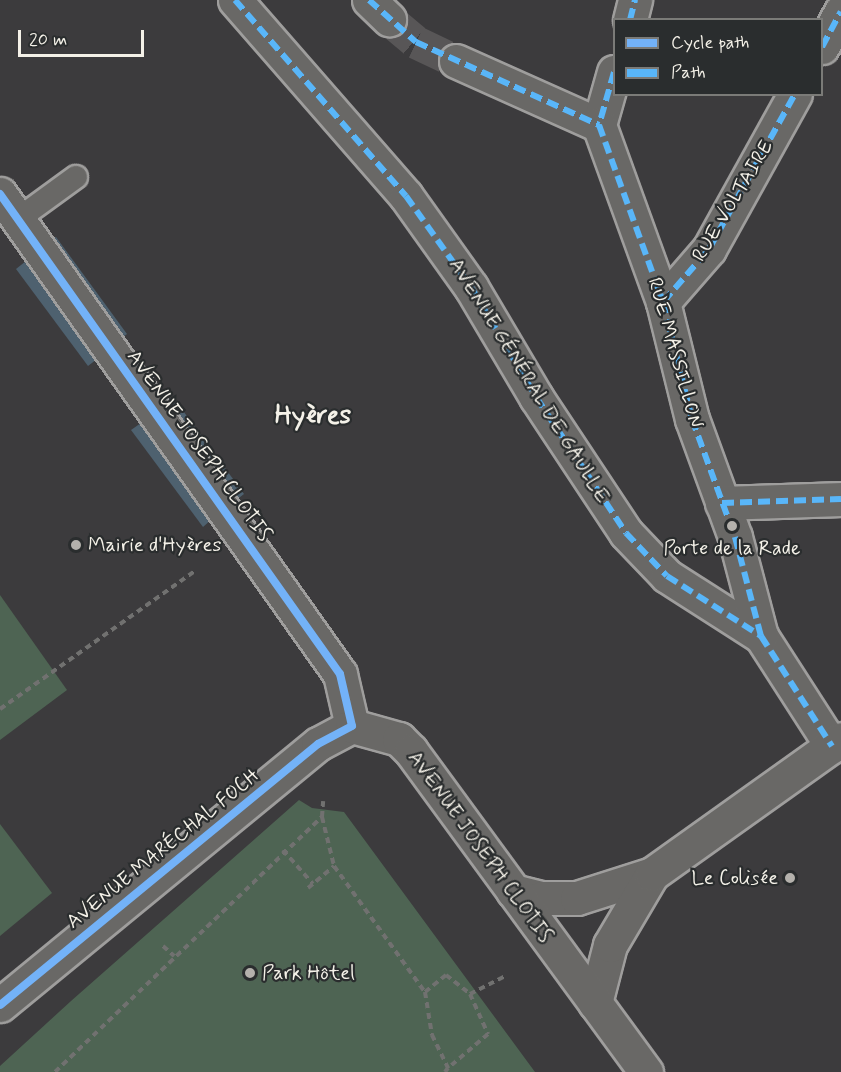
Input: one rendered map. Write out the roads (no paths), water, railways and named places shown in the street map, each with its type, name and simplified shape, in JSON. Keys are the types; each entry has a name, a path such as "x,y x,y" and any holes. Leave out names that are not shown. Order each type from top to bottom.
{"street":[{"name":"AVENUE GÉNÉRAL DE GAULLE","path":"235,0 406,196 471,287 536,397 626,533 667,576 761,636 838,749"},
{"path":"630,18 635,0"},
{"path":"823,45 841,12"},
{"path":"456,61 599,125 613,79"},
{"name":"RUE VOLTAIRE","path":"663,302 709,249 794,96"},
{"name":"RUE MASSILLON","path":"599,125 663,302 692,419 735,537 761,636"},
{"name":"AVENUE JOSEPH CLOTIS","path":"5,203 340,674 352,726 392,735 411,750 646,1072"},
{"path":"722,503 841,499"},
{"name":"AVENUE MARÉCHAL FOCH","path":"0,1005 318,744 352,726"},
{"path":"513,891 542,898 577,898 652,874 838,749"},
{"path":"595,1003 610,945 652,874"}],"lane":[{"path":"5,203 76,177"}],"water":[{"path":"56,237 127,334 118,341 47,244"},
{"path":"26,261 97,359 88,366 16,269"},
{"path":"173,397 244,494 235,501 163,404"},
{"path":"141,423 212,519 203,527 131,430"}],"tunnel":[{"path":"389,19 416,42 456,61"}],"place":[{"name":"Porte de la Rade","path":"732,526"},
{"name":"Mairie d'Hyères","path":"76,545"},
{"name":"Le Colisée","path":"790,878"},
{"name":"Park Hôtel","path":"250,973"}],"district":[{"name":"Hyères","path":"313,417"}]}
